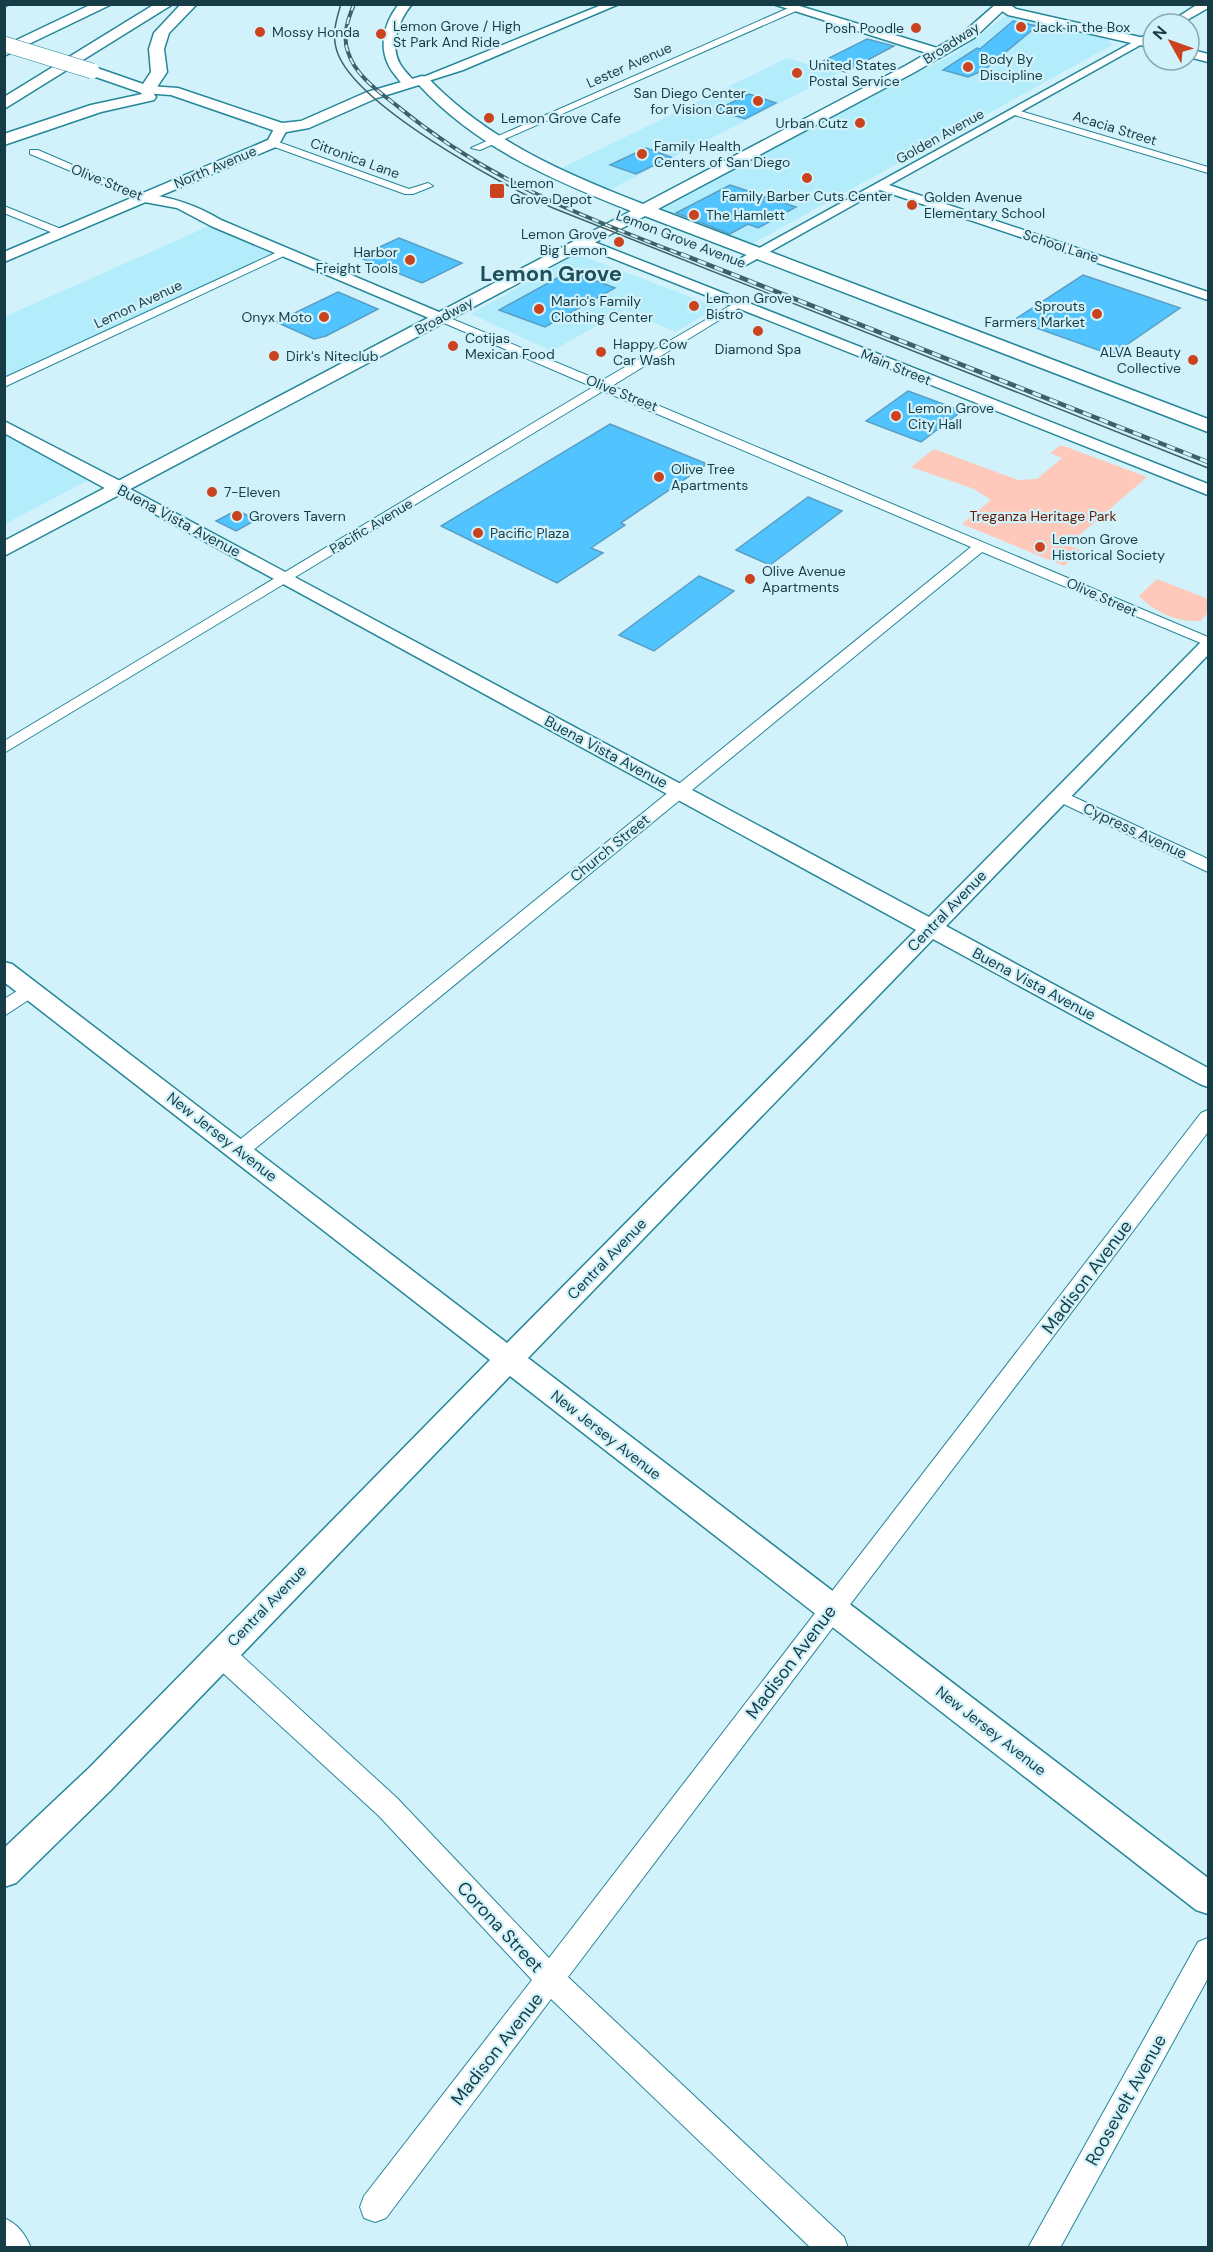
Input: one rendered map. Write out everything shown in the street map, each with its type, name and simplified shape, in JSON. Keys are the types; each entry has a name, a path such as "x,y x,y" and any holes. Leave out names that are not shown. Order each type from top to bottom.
{"highway":[{"path":"4,104 166,4"},
{"path":"4,140 142,91 159,72 154,52 158,37 172,19 190,4"},
{"path":"4,52 108,14"},
{"path":"25,68 65,45"}],"main road":[{"path":"392,37 392,25 398,12 406,4"},
{"path":"779,4 940,53"},
{"path":"1001,5 1012,12 1132,40 1141,40"},
{"name":"Broadway","path":"4,550 432,314 627,211 940,53 969,35 1001,5"},
{"name":"Broadway","path":"69,493 432,314 584,243 627,211 938,35"},
{"name":"Lemon Grove Avenue","path":"392,37 407,61 433,113 476,148 556,190 627,211 748,258 1209,444"},
{"name":"Lemon Grove Avenue","path":"392,37 390,49 392,59 418,85 469,123 493,140 627,211"},
{"path":"4,44 92,71 205,118"},
{"name":"North Avenue","path":"4,258 273,142 289,142 306,137 383,104 388,99 418,85"},
{"name":"North Avenue","path":"281,128 304,125 372,95 418,85"},
{"path":"142,91 173,91 281,128 273,142 254,136"},
{"path":"383,104 401,103"},
{"path":"186,111 217,107"},
{"name":"Lemon Grove Avenue","path":"748,258 1209,426"},
{"name":"Buena Vista Avenue","path":"4,426 120,488"}],"street":[{"name":"North Avenue","path":"418,85 614,4"},
{"path":"1194,12 1208,4"},
{"name":"Lester Avenue","path":"476,148 793,9"},
{"name":"Golden Avenue","path":"748,258 1141,44"},
{"name":"Acacia Street","path":"1014,112 1209,170"},
{"name":"Citronica Lane","path":"273,142 409,192 428,186"},
{"name":"Olive Street","path":"34,152 144,198 170,200 202,213 216,223 982,545 1209,644"},
{"name":"School Lane","path":"879,186 1209,296"},
{"path":"4,209 62,233"},
{"name":"Main Street","path":"584,243 1209,490"},
{"name":"Lemon Avenue","path":"4,382 284,252"},
{"name":"Pacific Avenue","path":"4,748 738,304"},
{"name":"Buena Vista Avenue","path":"120,488 1209,1078"},
{"name":"Church Street","path":"239,1151 982,545"},
{"name":"Central Avenue","path":"4,1871 100,1779 1209,644"},
{"name":"Cypress Avenue","path":"1061,796 1209,866"},
{"name":"New Jersey Avenue","path":"4,970 1209,1898"},
{"path":"4,1009 30,990"},
{"name":"Madison Avenue","path":"375,2207 1209,1118"},
{"name":"Corona Street","path":"221,1654 388,1807 550,1980 833,2247"},
{"name":"Roosevelt Avenue","path":"1043,2247 1209,1952"},
{"path":"4,2233 16,2247"}],"shaded area":[{"path":"1017,16 1109,40 1112,45 750,245 662,209 666,204 956,53 1004,17"},
{"path":"787,58 839,73 609,190 560,169"},
{"path":"216,223 284,252 5,381 4,317"},
{"path":"577,254 717,307 676,332 625,310 552,351 471,314"},
{"path":"5,428 94,477 5,524"}],"green space":[{"name":"Treganza Heritage Park","path":"1061,445 1147,477 1068,545 1082,551 1064,566 962,524 991,500 974,489 911,467 934,449 1018,480 1037,479 1062,458 1050,453"},
{"path":"1157,579 1208,599 1208,613 1200,621 1191,621 1175,618 1152,607 1139,596"}],"building":[{"path":"1013,21 1037,26 984,70 968,77 943,70 977,48 980,49"},
{"path":"867,39 894,46 845,72 817,64"},
{"path":"749,94 776,103 745,119 716,110"},
{"path":"646,148 671,157 636,174 610,165"},
{"path":"730,185 796,207 758,228 748,224 730,234 676,213"},
{"name":"Harbor Freight Tools","path":"399,238 462,263 422,283 358,257"},
{"path":"570,271 615,288 545,327 499,310"},
{"name":"Sprouts Farmers Market","path":"1083,275 1180,308 1112,355 1014,320"},
{"name":"Onyx Moto","path":"338,292 378,309 326,336 314,339 276,322"},
{"name":"Lemon Grove City Hall","path":"908,391 962,411 921,442 866,421"},
{"path":"610,424 707,464 621,523 625,525 591,548 603,553 557,583 441,526"},
{"path":"808,497 842,511 770,565 736,550"},
{"name":"Grovers Tavern","path":"237,510 256,520 236,531 216,521"},
{"path":"699,576 734,591 654,651 619,635"}],"tram line":[{"path":"341,4 336,22 335,41 338,54 351,75 401,120 467,163 529,197 1208,468"}],"railway":[{"path":"354,4 346,34 346,46 351,60 375,88 430,131 499,175 534,193 570,210 685,256"},
{"path":"681,254 1208,462"}],"place":[{"name":"Jack in the Box","path":"1021,27"},
{"name":"Posh Poodle","path":"916,28"},
{"name":"Mossy Honda","path":"260,32"},
{"name":"Lemon Grove / High St Park And Ride","path":"381,34"},
{"name":"Body By Discipline","path":"968,67"},
{"name":"United States Postal Service","path":"797,73"},
{"name":"San Diego Center for Vision Care","path":"758,101"},
{"name":"Lemon Grove Cafe","path":"489,118"},
{"name":"Urban Cutz","path":"860,123"},
{"name":"Family Health Centers of San Diego","path":"642,154"},
{"name":"Family Barber Cuts Center","path":"807,178"},
{"name":"Lemon Grove Depot","path":"497,191"},
{"name":"Golden Avenue Elementary School","path":"912,205"},
{"name":"The Hamlett","path":"694,215"},
{"name":"Lemon Grove Big Lemon","path":"619,242"},
{"name":"Harbor Freight Tools","path":"410,260"},
{"name":"Lemon Grove Bistro","path":"694,306"},
{"name":"Mario's Family Clothing Center","path":"539,309"},
{"name":"Sprouts Farmers Market","path":"1097,314"},
{"name":"Onyx Moto","path":"324,317"},
{"name":"Diamond Spa","path":"758,331"},
{"name":"Cotijas Mexican Food","path":"453,346"},
{"name":"Happy Cow Car Wash","path":"601,352"},
{"name":"Dirk's Niteclub","path":"274,356"},
{"name":"ALVA Beauty Collective","path":"1193,360"},
{"name":"Lemon Grove City Hall","path":"896,416"},
{"name":"Olive Tree Apartments","path":"659,477"},
{"name":"7-Eleven","path":"212,492"},
{"name":"Grovers Tavern","path":"237,516"},
{"name":"Pacific Plaza","path":"478,533"},
{"name":"Lemon Grove Historical Society","path":"1040,547"},
{"name":"Olive Avenue Apartments","path":"750,579"}],"district":[{"name":"Lemon Grove","path":"551,273"}]}
